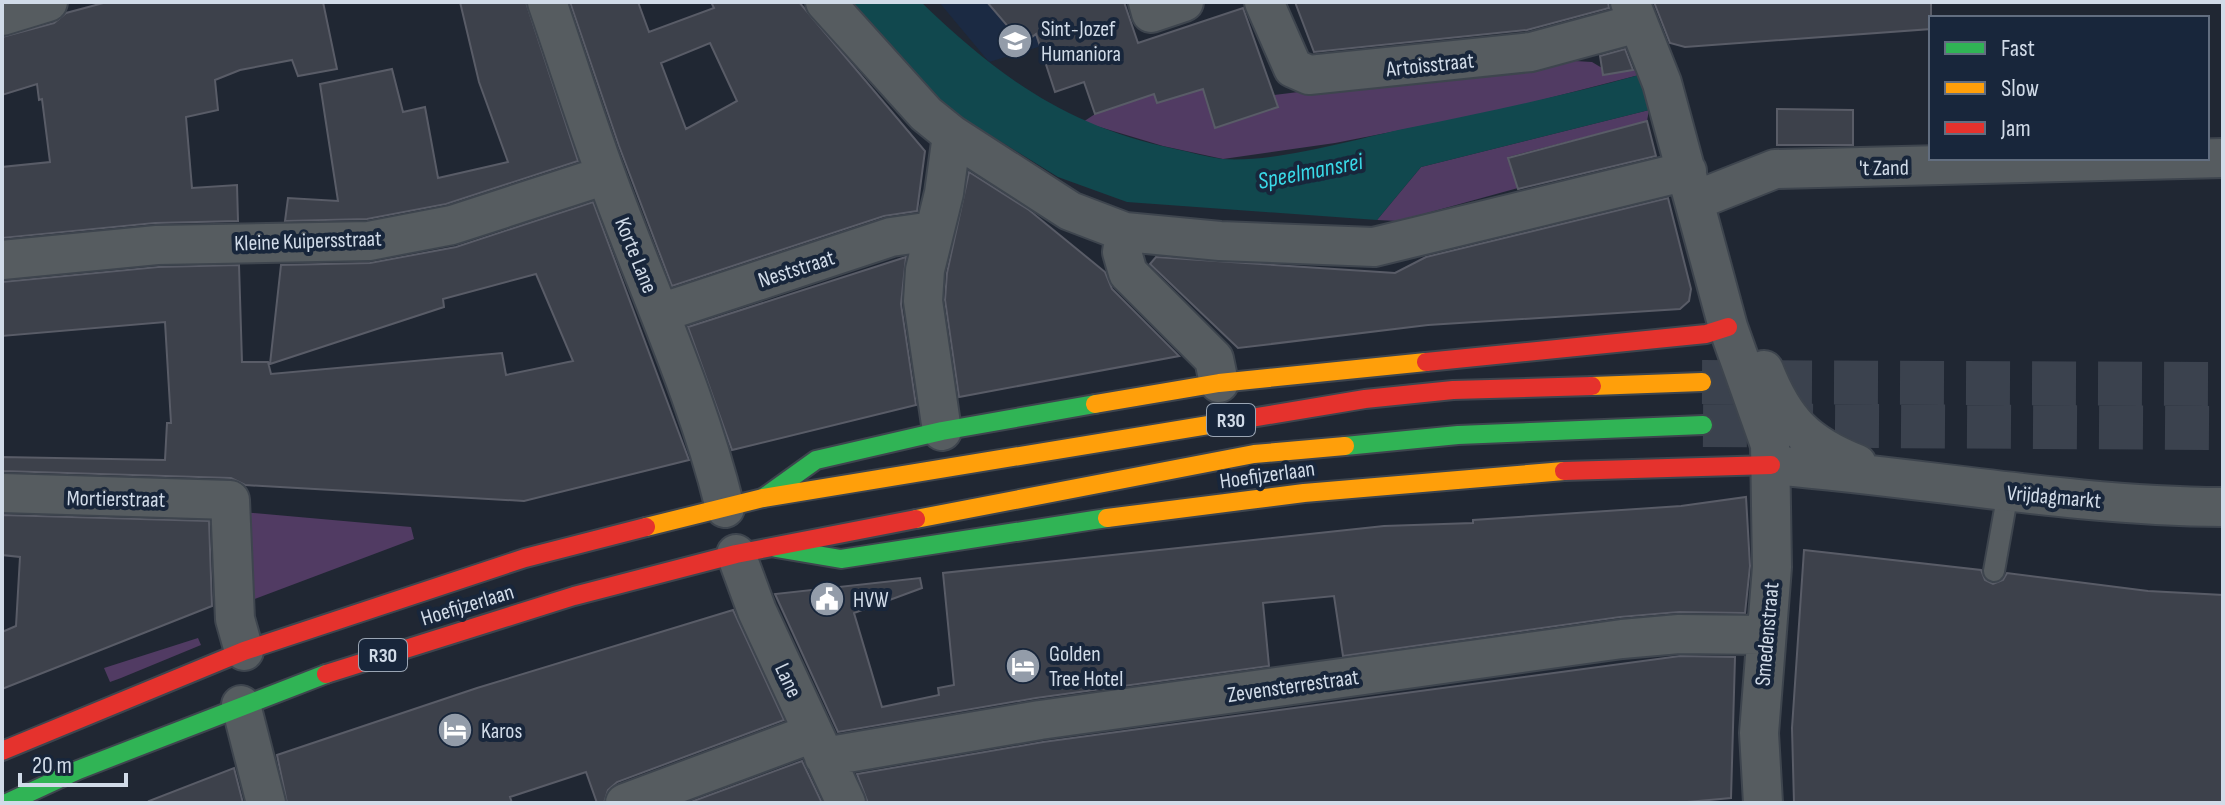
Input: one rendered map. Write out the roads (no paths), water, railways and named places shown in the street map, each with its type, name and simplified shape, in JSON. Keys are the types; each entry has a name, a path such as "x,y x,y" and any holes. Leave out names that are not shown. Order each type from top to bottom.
{"main road":[{"name":"Hoefijzerlaan","path":"763,498 816,460 942,431 1219,383 1706,334 1728,327"},
{"name":"Hoefijzerlaan","path":"2,751 244,651 525,558 763,498 1365,399 1453,390 1702,382"},
{"name":"Hoefijzerlaan","path":"7,803 241,705 333,671 574,596 736,554 1254,454 1458,435 1703,425"},
{"name":"Hoefijzerlaan","path":"773,548 841,559 1364,485 1699,465 1771,465"}],"street":[{"path":"2,16 48,2"},
{"name":"Korte Lane","path":"547,2 606,175 660,313 715,469 725,508"},
{"path":"825,2 926,114 952,135 1070,211 1125,232 1220,241 1374,247 1690,186"},
{"path":"1148,2 1151,13 1184,2"},
{"name":"Artoisstraat","path":"1264,2 1293,68 1309,75 1531,52 1634,12"},
{"path":"1634,12 1662,83 1728,327 1770,445 1771,465"},
{"path":"942,431 923,301 952,135"},
{"name":"'t Zand","path":"1690,186 1775,169 2142,160"},
{"name":"Kleine Kuipersstraat","path":"2,260 157,245 369,241 452,225 606,175"},
{"name":"Neststraat","path":"660,313 891,237 933,231"},
{"path":"1125,232 1122,252 1128,273 1214,359 1219,383"},
{"name":"Vrijdagmarkt","path":"1728,327 1751,344 1775,400 1799,433 1835,455 1885,474"},
{"name":"Vrijdagmarkt","path":"1771,465 1885,474 2008,492 2223,507"},
{"name":"Smedenstraat","path":"1763,803 1759,733 1764,635 1772,567 1771,465"},
{"name":"Mortierstraat","path":"2,493 230,500 235,619 244,651"},
{"name":"Lane","path":"736,554 757,611 846,803"},
{"name":"Zevensterrestraat","path":"625,803 819,745 1040,720 1622,639 1679,634 1764,635"},
{"path":"241,705 266,803"}],"lane":[{"path":"1994,571 2008,492"}],"water":[{"name":"Speelmansrei","path":"849,2 921,2 1007,75 1067,112 1136,139 1222,159 1266,157 1315,149 1639,75 1649,110 1421,167 1377,220 1127,202 1058,177 948,109"}],"tunnel":[{"path":"1702,382 2223,384"},
{"path":"1703,425 2223,428"}],"place":[{"name":"Sint-Jozef Humaniora","path":"1015,41"},
{"name":"HVW","path":"827,599"},
{"name":"Golden Tree Hotel","path":"1023,666"},
{"name":"Karos","path":"455,730"}]}
